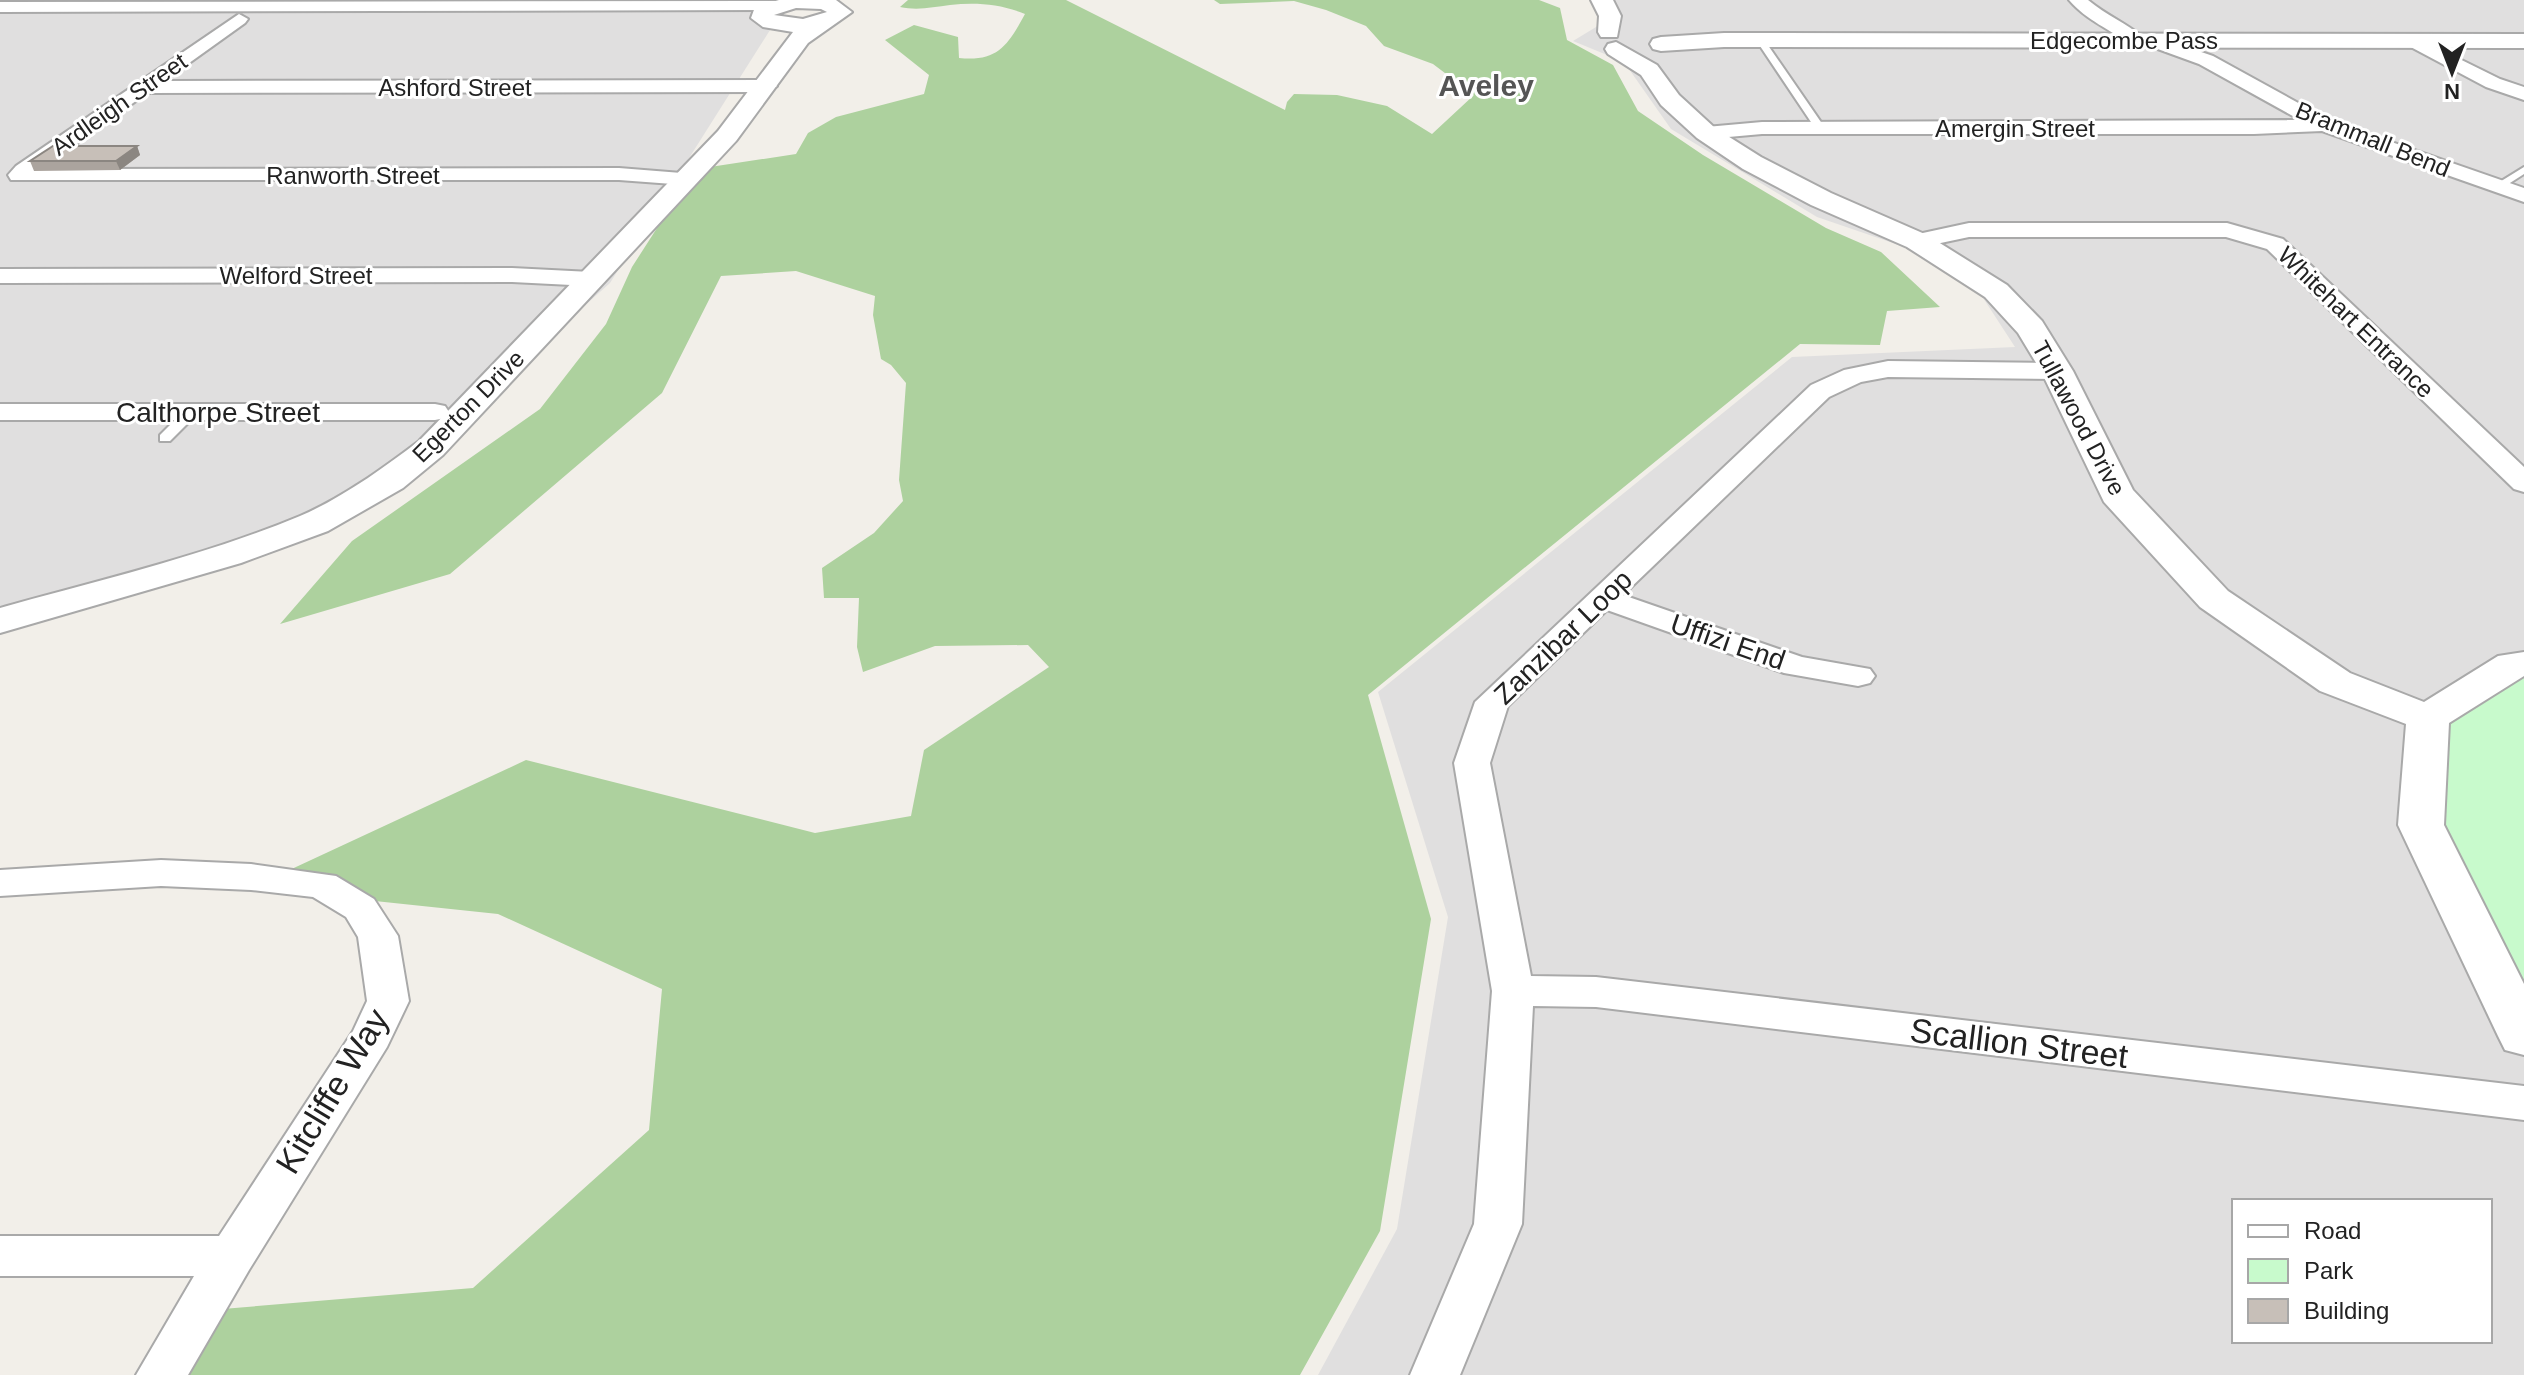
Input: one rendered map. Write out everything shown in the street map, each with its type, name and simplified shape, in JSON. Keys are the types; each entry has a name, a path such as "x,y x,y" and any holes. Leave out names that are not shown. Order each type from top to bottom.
{"street":[{"path":"2078,0 2102,21 2101,27 2135,41"},
{"path":"0,7 43,3 252,9 777,11 825,8"},
{"name":"Egerton Drive","path":"0,621 228,555 315,523 390,480 431,448 576,278 825,8"},
{"path":"5,22 252,9"},
{"name":"Ardleigh Street","path":"0,188 252,9"},
{"name":"Egerton Drive","path":"753,86 774,38 777,11"},
{"name":"Edgecombe Pass","path":"1609,24 1648,44 1724,40 2524,41"},
{"name":"Tullawood Drive","path":"1609,24 1648,44 1670,100 1706,133 1780,178 1917,241 1996,291 2031,328 2057,371 2117,494 2214,599 2335,682 2428,718"},
{"path":"2208,40 2213,54 2226,71"},
{"name":"Brammall Bend","path":"2135,41 2184,51 2324,125 2495,188 2524,195"},
{"path":"2413,41 2493,83 2524,94"},
{"name":"Ashford Street","path":"143,87 753,86"},
{"name":"Amergin Street","path":"1706,133 1762,128 2254,128 2324,125"},
{"name":"Ranworth Street","path":"19,175 670,178"},
{"name":"Whitehart Entrance","path":"1917,241 1969,230 2227,230 2275,244 2524,483"},
{"name":"Welford Street","path":"0,276 576,278"},
{"name":"Egerton Drive","path":"0,600 255,527 334,492 405,444 576,278"},
{"name":"Zanzibar Loop","path":"1435,1375 1498,1224 1513,991 1472,763 1492,702 1820,391 1853,376 1888,369 2057,371"},
{"name":"Calthorpe Street","path":"0,412 435,412"},
{"name":"Uffizi End","path":"1602,598 1796,666 1858,676"},
{"path":"2524,664 2513,665 2428,718 2421,825 2524,1036"},
{"name":"Kitcliffe Way","path":"0,883 161,873 251,877 322,885 360,908 378,936 388,1001 372,1036 232,1256 161,1375"},
{"name":"Scallion Street","path":"1513,991 1596,992 2524,1103"},
{"path":"0,1256 232,1256"}],"lane":[{"path":"1760,40 1820,128"},
{"path":"2495,188 2524,170"},
{"path":"165,438 191,412"}],"shaded area":[{"path":"0,0 789,0 610,283 342,522 0,608"},
{"path":"1591,0 2524,0 2524,1375 1318,1375 1397,1229 1448,917 1378,692 1792,357 2015,347 1963,267 1817,217 1671,129 1624,62 1573,41 1601,24"}],"green space":[{"path":"908,0 1066,0 1285,110 1294,94 1337,95 1387,106 1432,134 1474,95 1433,64 1384,46 1366,26 1326,10 1294,1 1220,4 1214,0 1539,0 1560,8 1567,40 1613,65 1638,111 1703,155 1826,228 1881,252 1940,307 1887,311 1880,345 1800,344 1368,695 1431,919 1380,1231 1300,1375 158,1375 186,1312 473,1288 649,1130 662,989 498,914 251,888 526,760 815,833 911,816 924,750 1049,667 1028,645 935,646 863,672 857,647 859,598 824,598 822,568 874,533 903,501 899,480 906,383 891,365 881,359 873,315 875,296 796,271 721,276 662,393 450,574 280,624 352,541 540,409 606,324 632,267 677,197 710,167 796,154 808,133 836,117 924,94 929,75 885,40 914,25 958,37 959,58 972,59 1000,49 1013,35 1025,14 979,4 919,9 900,7"},
{"path":"2524,662 2524,1038 2419,822 2445,726 2514,663"}],"building":[{"path":"53,146 137,146 116,161 30,161"}],"district":[{"name":"Aveley","path":"1486,85"}]}
